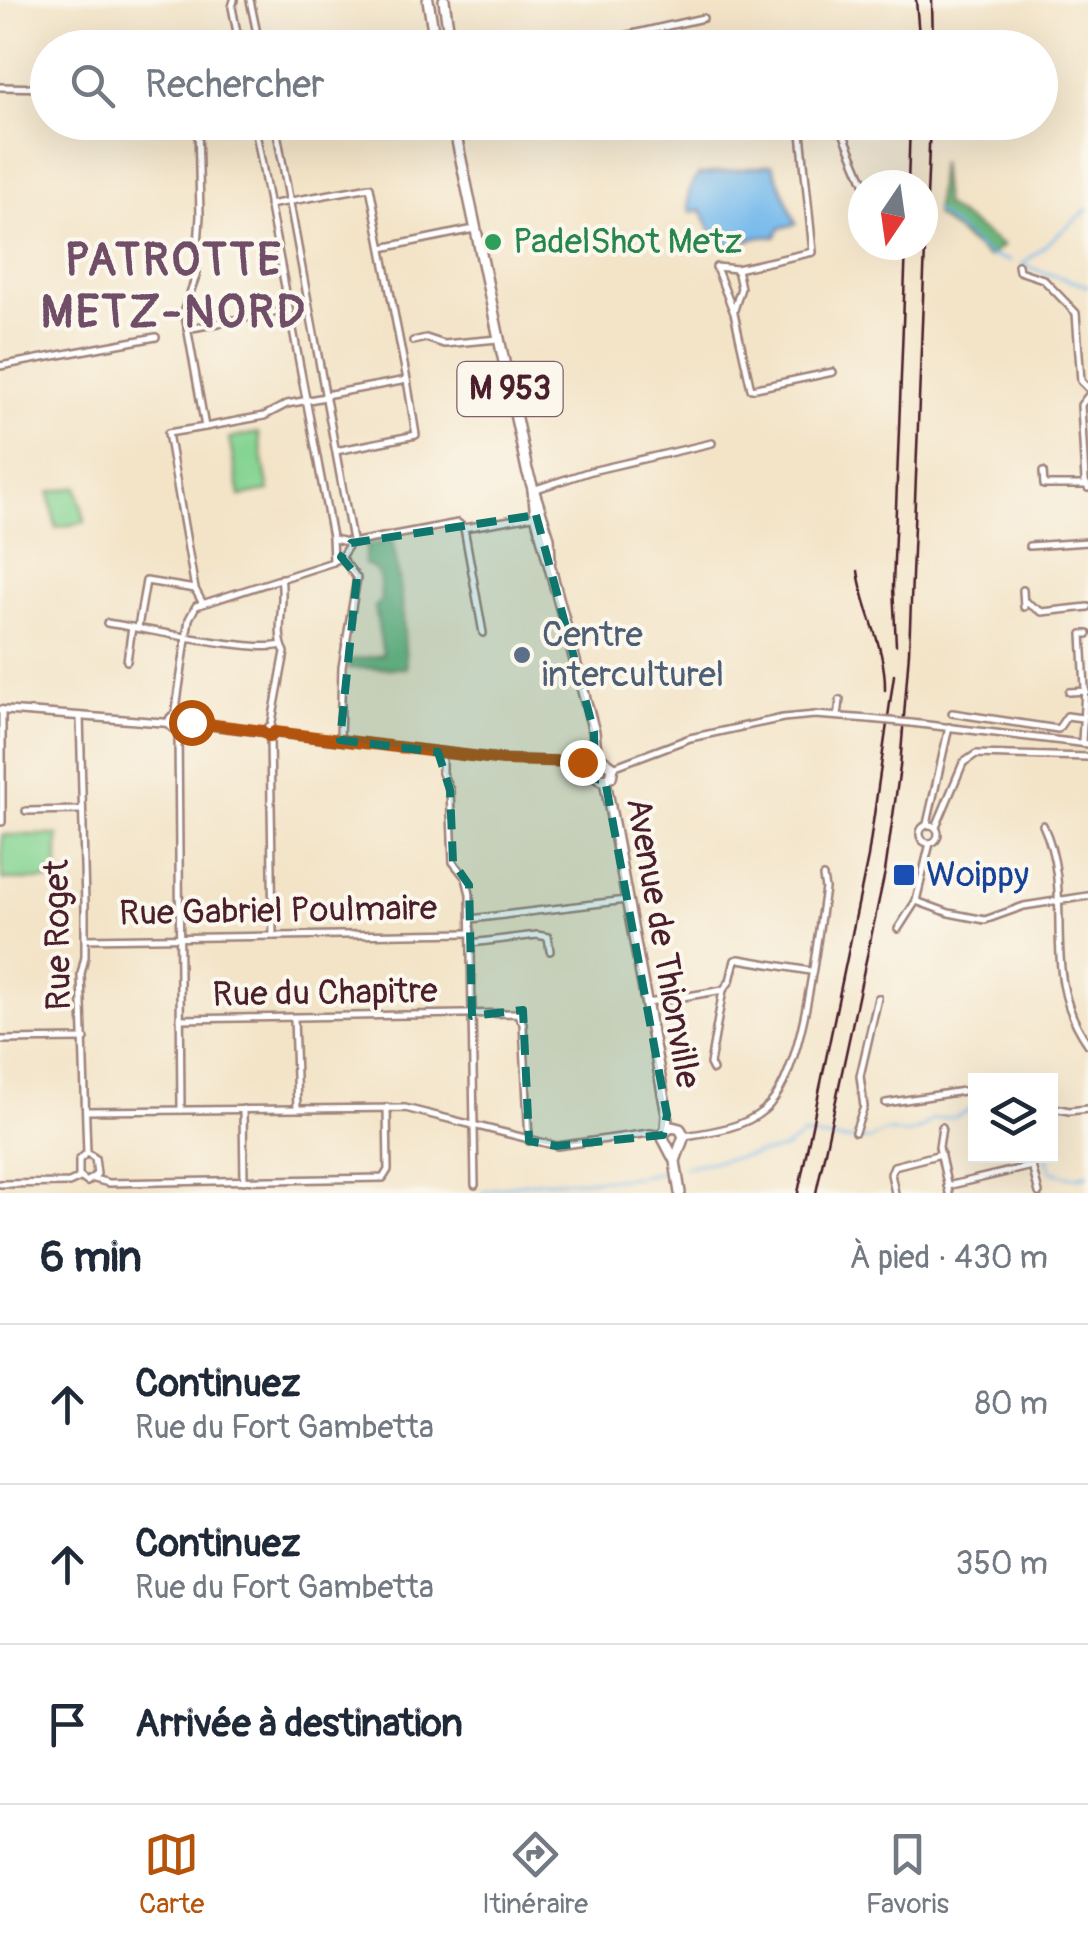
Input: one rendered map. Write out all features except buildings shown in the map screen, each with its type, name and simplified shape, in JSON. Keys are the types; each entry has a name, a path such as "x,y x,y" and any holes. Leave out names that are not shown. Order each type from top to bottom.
{"main road":[{"path":"428,0 433,30"},
{"path":"444,0 448,30"},
{"name":"M 953","path":"459,140 533,490 550,538 550,560 596,752"},
{"path":"596,752 613,767 614,772 605,780 582,762 586,753 596,752"},
{"name":"Avenue de Thionville","path":"605,780 668,1131"},
{"path":"668,1131 677,1143"},
{"path":"668,1131 677,1143 675,1160 680,1193"}],"street":[{"path":"234,0 236,30"},
{"path":"250,0 255,30"},
{"path":"650,30 703,18"},
{"path":"0,87 30,88"},
{"path":"198,140 196,276 184,310 206,427"},
{"path":"257,140 332,537 333,562"},
{"path":"278,140 351,543 333,562 202,602 191,612 172,728 180,725 270,732 503,760 582,762"},
{"path":"801,140 813,252 737,269 716,267 734,313 751,389 833,372"},
{"path":"846,140 859,170"},
{"path":"269,206 370,186 416,435 336,451"},
{"path":"382,248 477,228"},
{"path":"1018,265 1020,271 1043,279 1076,312 1080,381 1088,388"},
{"path":"734,313 741,288 737,269"},
{"path":"187,328 288,310"},
{"path":"1077,327 1088,324"},
{"path":"0,366 156,337"},
{"path":"413,340 426,338 444,344 499,338"},
{"path":"202,602 195,589 168,434 264,416 282,406 408,380"},
{"path":"1043,472 1044,485 1087,487 1081,405 1088,396"},
{"path":"533,490 712,443"},
{"path":"332,537 351,543 458,524 464,528 540,515"},
{"path":"464,528 483,633"},
{"path":"1029,546 1088,542"},
{"path":"340,740 342,666 357,578 341,557"},
{"path":"273,936 270,732 285,652 281,645 285,598 281,578"},
{"path":"127,661 146,581 195,589"},
{"path":"1023,590 1024,604 1042,612 1088,608"},
{"path":"107,623 273,648 281,645"},
{"path":"613,767 706,734 798,716 838,716 1085,743 1085,634"},
{"path":"1069,692 1086,691"},
{"path":"838,716 840,700"},
{"path":"2,822 1,710 172,719"},
{"path":"952,712 1058,730 1068,716 1082,718"},
{"name":"Rue Roget","path":"80,716 85,939 81,974 88,1153"},
{"path":"180,725 178,938 182,1110"},
{"path":"930,843 920,835 927,824 948,727"},
{"path":"442,752 442,773 450,790 453,862 470,885 475,1186"},
{"path":"898,929 916,901 930,843 938,838 936,827 963,763 976,754 1084,757"},
{"path":"26,811 82,810"},
{"path":"927,824 936,827"},
{"path":"1044,825 1056,861 1062,985 1073,1019 1088,1044"},
{"path":"677,1143 753,1118 774,1101 790,1074 825,889 823,877"},
{"path":"916,901 982,920 1024,906 1088,896"},
{"name":"Rue Gabriel Poulmaire","path":"471,919 626,900"},
{"name":"Rue Gabriel Poulmaire","path":"85,939 471,933"},
{"path":"471,943 537,935 548,937 550,951"},
{"path":"713,1070 710,1064 723,990 730,981 735,960 810,971"},
{"path":"645,1003 723,990"},
{"path":"856,1132 864,1107 860,1076 878,998"},
{"name":"Rue du Chapitre","path":"180,1020 472,1016 511,1012 520,1018 528,1141"},
{"path":"294,1018 296,1108"},
{"path":"0,1040 85,1039"},
{"path":"886,1103 968,1090"},
{"path":"80,1178 108,1183 384,1177 388,1170 387,1107"},
{"path":"243,1109 244,1181"},
{"path":"87,1111 416,1109 557,1146 668,1131"},
{"path":"1058,1109 1088,1109"},
{"path":"942,1126 941,1154 948,1190 1032,1166 1039,1193"},
{"path":"80,1178 79,1160 88,1153 96,1160 94,1179"},
{"path":"895,1193 891,1174 894,1166 941,1154"},
{"path":"0,1184 69,1183 80,1178"}],"highlighted area":[{"path":"536,515 594,732 595,779 605,780 667,1115 663,1135 557,1146 529,1141 523,1010 472,1016 469,885 453,862 450,790 438,752 340,740 357,576 341,557 351,543"}],"green space":[{"path":"940,161 944,205 1003,246 988,257 938,217"},
{"path":"258,433 269,491 240,496 229,438"},
{"path":"77,487 85,522 56,528 49,492"},
{"path":"393,541 402,599 406,668 348,668 350,660 383,655 375,607 381,601 379,578 375,570 364,564 367,545"},
{"path":"2,835 58,835 58,880 2,880"}],"water":[{"path":"772,165 796,224 780,228 775,237 723,246 701,210 690,212 688,197 693,183 699,175"}],"waterway":[{"path":"1022,265 1088,209"},
{"path":"938,213 989,255 1010,261"},
{"path":"1024,266 1088,286"},
{"path":"683,1167 784,1149 803,1135 842,1140 870,1139 886,1131 906,1134 933,1119 955,1117 968,1111"},
{"path":"1048,1163 1051,1171 1065,1176 1088,1174"},
{"path":"483,1193 529,1183 622,1179 668,1170"}],"railway":[{"path":"916,0 918,30"},
{"path":"932,0 933,30"},
{"path":"908,170 909,140"},
{"path":"816,1193 885,872 900,767 909,652 929,140"},
{"path":"896,645 893,587 905,260"},
{"path":"858,571 882,659 885,690"},
{"path":"798,1193 868,857 894,675"}],"place":[{"name":"PadelShot Metz","path":"493,242"},
{"name":"Centre interculturel","path":"522,655"},
{"name":"Woippy","path":"904,875"}],"district":[{"name":"PATROTTE METZ-NORD","path":"174,287"}],"route":[{"path":"191,722 263,731 270,737 275,732 503,760 582,762"}]}
